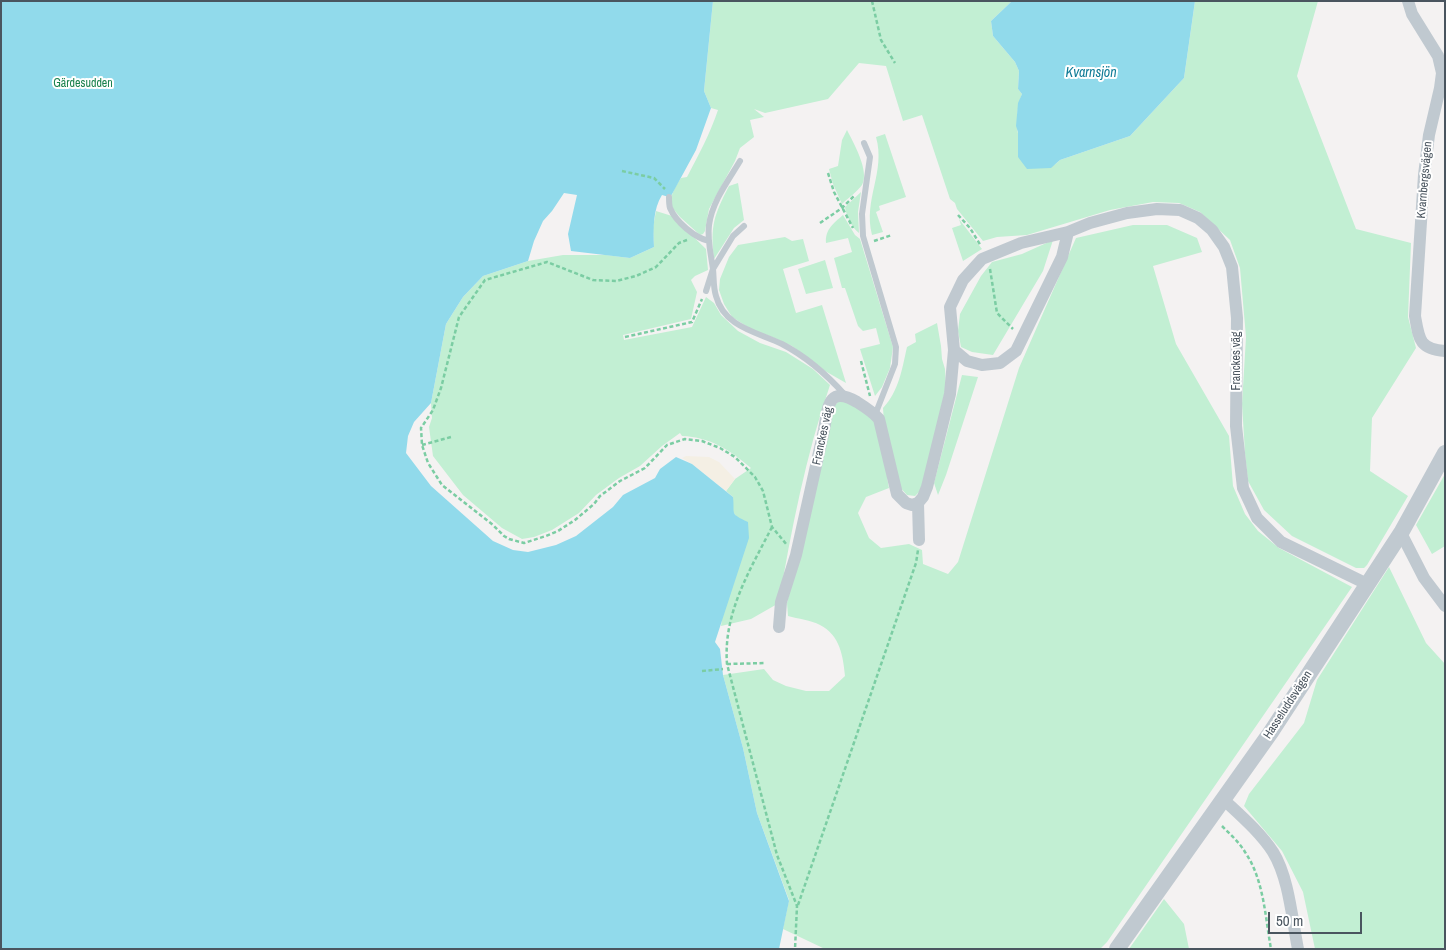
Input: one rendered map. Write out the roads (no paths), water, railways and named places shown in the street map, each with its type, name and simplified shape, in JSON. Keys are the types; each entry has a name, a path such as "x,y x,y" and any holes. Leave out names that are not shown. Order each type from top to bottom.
{"street":[{"name":"Kvarnbergsvägen","path":"1408,1 1417,22 1438,56 1442,73 1429,135 1424,175 1415,316 1419,336 1424,346 1434,350 1445,351"},
{"name":"Franckes väg","path":"919,540 918,503 924,497 927,487 950,394 954,350 950,307 962,280 982,259 1021,243 1068,232 1090,223 1127,213 1157,209 1180,210 1198,218 1212,230 1224,248 1232,267 1237,318 1236,426 1243,488 1257,518 1281,542 1367,584"},
{"path":"954,350 967,361 982,365 1000,364 1016,351 1062,257 1068,232"},
{"name":"Franckes väg","path":"779,627 784,591 796,555 827,410 831,400 837,395 845,395 875,415"},
{"path":"875,415 879,419 885,440 897,494 906,503 912,505 918,503"},
{"name":"Hasseluddsvägen","path":"1117,949 1271,732 1401,533 1445,453"},
{"path":"1401,533 1424,578 1445,606"},
{"path":"1222,799 1249,823 1273,852 1284,877 1298,949"}],"lane":[{"path":"864,143 870,157 862,214 863,236 896,347 894,364 875,415"},
{"path":"740,161 715,206 709,226 716,296 725,313 736,324 783,344 801,355 832,381 845,395"},
{"path":"669,197 669,206 674,214 701,239 709,241"},
{"path":"706,291 713,269 733,236 744,226"}],"water":[{"path":"1,1 713,1 704,91 711,108 696,150 671,196 662,195 659,201 654,219 654,247 630,258 571,251 568,234 577,195 564,193 543,221 528,261 483,276 463,297 446,324 431,403 414,422 408,436 406,453 431,486 493,541 513,550 528,552 556,545 576,536 613,507 623,495 655,478 660,469 676,457 692,464 733,497 735,515 748,522 749,538 715,642 720,649 723,675 743,748 757,813 789,901 779,949 1,949"},
{"name":"Kvarnsjön","path":"1012,1 1195,1 1184,78 1130,136 1060,160 1051,168 1027,169 1018,157 1018,132 1016,126 1018,103 1022,94 1018,89 1019,71 1015,62 993,36 991,21"}],"park label":[{"name":"Gärdesudden","path":"83,84"}]}
